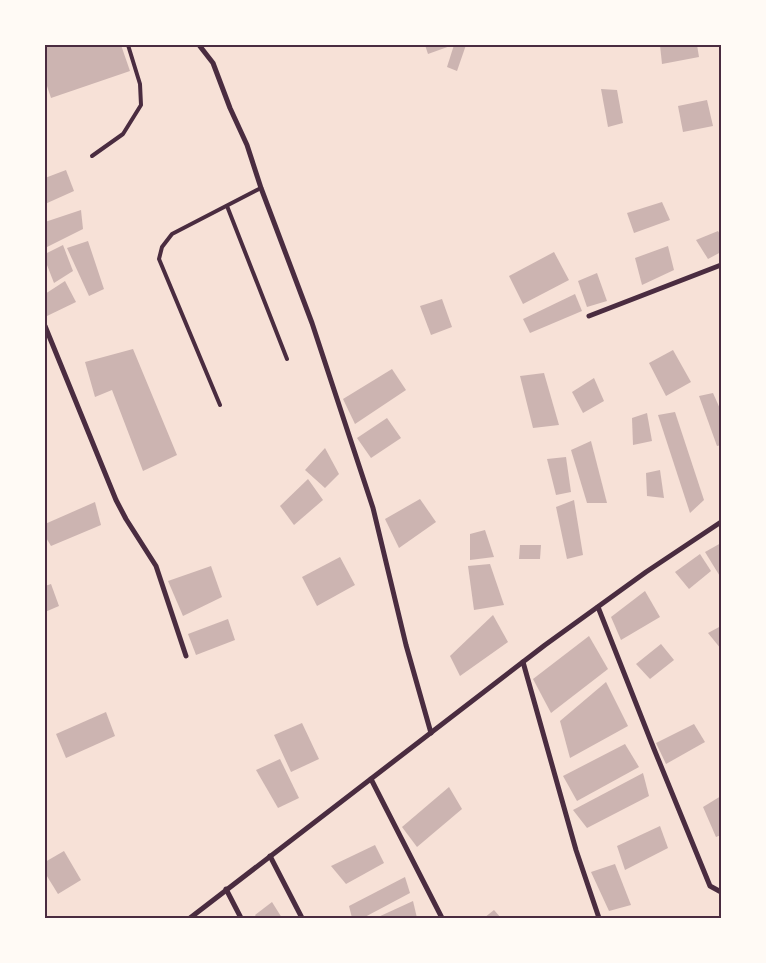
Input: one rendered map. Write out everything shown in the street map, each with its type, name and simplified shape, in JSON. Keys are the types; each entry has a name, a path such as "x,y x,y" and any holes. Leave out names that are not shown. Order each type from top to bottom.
{"street":[{"path":"199,45 213,63 230,108 247,145 261,188 312,323 373,508 406,645 431,733"},
{"path":"590,316 721,265"},
{"path":"45,326 116,500 156,566 186,656"},
{"path":"190,918 523,662 646,572 721,522"},
{"path":"598,607 710,886 721,892"},
{"path":"523,662 576,850 599,918"},
{"path":"371,779 442,918"},
{"path":"270,856 302,918"},
{"path":"226,890 242,918"}],"lane":[{"path":"92,156 123,134 141,105 140,84 128,45"},
{"path":"220,405 159,259 162,247 172,234 261,188"},
{"path":"227,206 287,359"}],"building":[{"path":"45,45 121,45 130,71 51,98 45,80"},
{"path":"425,45 453,45 428,54"},
{"path":"454,45 466,45 457,71 447,67"},
{"path":"660,45 697,45 699,57 662,64"},
{"path":"601,89 617,90 623,123 608,127"},
{"path":"707,100 713,126 683,132 678,106"},
{"path":"66,170 74,191 45,204 45,178"},
{"path":"662,202 670,220 634,233 627,213"},
{"path":"81,210 83,229 45,248 45,222"},
{"path":"718,231 721,236 721,252 708,259 696,240"},
{"path":"88,241 104,289 89,296 67,248"},
{"path":"63,245 73,271 54,283 45,260 45,254"},
{"path":"668,246 674,270 642,285 635,258"},
{"path":"554,252 569,280 523,304 509,276"},
{"path":"597,273 607,301 587,307 578,281"},
{"path":"65,281 76,302 47,316 45,312 45,294"},
{"path":"575,294 582,311 530,333 523,319"},
{"path":"442,299 452,327 431,335 420,306"},
{"path":"133,349 177,455 143,471 112,390 95,397 85,362"},
{"path":"673,350 691,382 666,396 649,363"},
{"path":"392,369 406,390 355,424 343,399"},
{"path":"544,373 559,425 533,428 520,376"},
{"path":"594,378 604,401 583,413 572,392"},
{"path":"713,393 721,411 721,445 717,446 699,396"},
{"path":"675,412 704,500 690,513 658,415"},
{"path":"647,413 652,441 633,445 632,418"},
{"path":"387,418 401,438 371,458 357,438"},
{"path":"591,441 607,503 587,503 571,450"},
{"path":"325,448 339,474 325,488 305,470"},
{"path":"566,457 571,492 556,495 547,459"},
{"path":"660,470 664,498 647,496 646,473"},
{"path":"308,479 323,500 294,525 280,506"},
{"path":"420,499 436,522 399,548 385,519"},
{"path":"574,500 583,555 567,559 556,507"},
{"path":"95,502 101,525 51,546 45,536 45,524"},
{"path":"485,530 494,557 470,560 470,534"},
{"path":"721,543 721,578 705,552"},
{"path":"520,545 541,545 540,559 519,559"},
{"path":"700,554 711,571 689,589 675,572"},
{"path":"340,557 355,585 317,606 302,577"},
{"path":"490,564 504,605 474,610 468,566"},
{"path":"211,566 222,597 183,616 168,581"},
{"path":"51,584 59,606 45,612 45,586"},
{"path":"645,591 660,617 621,640 611,617"},
{"path":"493,615 508,642 460,676 450,656"},
{"path":"228,619 235,640 196,655 188,634"},
{"path":"721,626 721,649 708,633"},
{"path":"589,636 608,669 551,713 533,679"},
{"path":"661,644 674,660 650,679 636,664"},
{"path":"606,682 628,726 570,758 560,721"},
{"path":"106,712 115,736 66,758 56,734"},
{"path":"302,723 319,759 291,772 274,735"},
{"path":"694,724 705,742 666,764 656,743"},
{"path":"625,744 639,767 577,801 563,776"},
{"path":"280,759 299,798 278,808 256,770"},
{"path":"643,773 649,796 587,828 573,810"},
{"path":"449,787 462,809 417,847 402,827"},
{"path":"721,796 721,835 716,837 703,807"},
{"path":"660,826 668,848 625,870 617,846"},
{"path":"375,845 384,863 346,884 331,866"},
{"path":"64,851 81,880 58,894 45,873 45,862"},
{"path":"615,864 631,905 609,911 591,872"},
{"path":"405,877 410,893 363,918 352,918 349,906"},
{"path":"413,901 417,918 376,918"},
{"path":"272,902 282,918 257,918 255,915"},
{"path":"494,910 501,918 484,918"}]}
